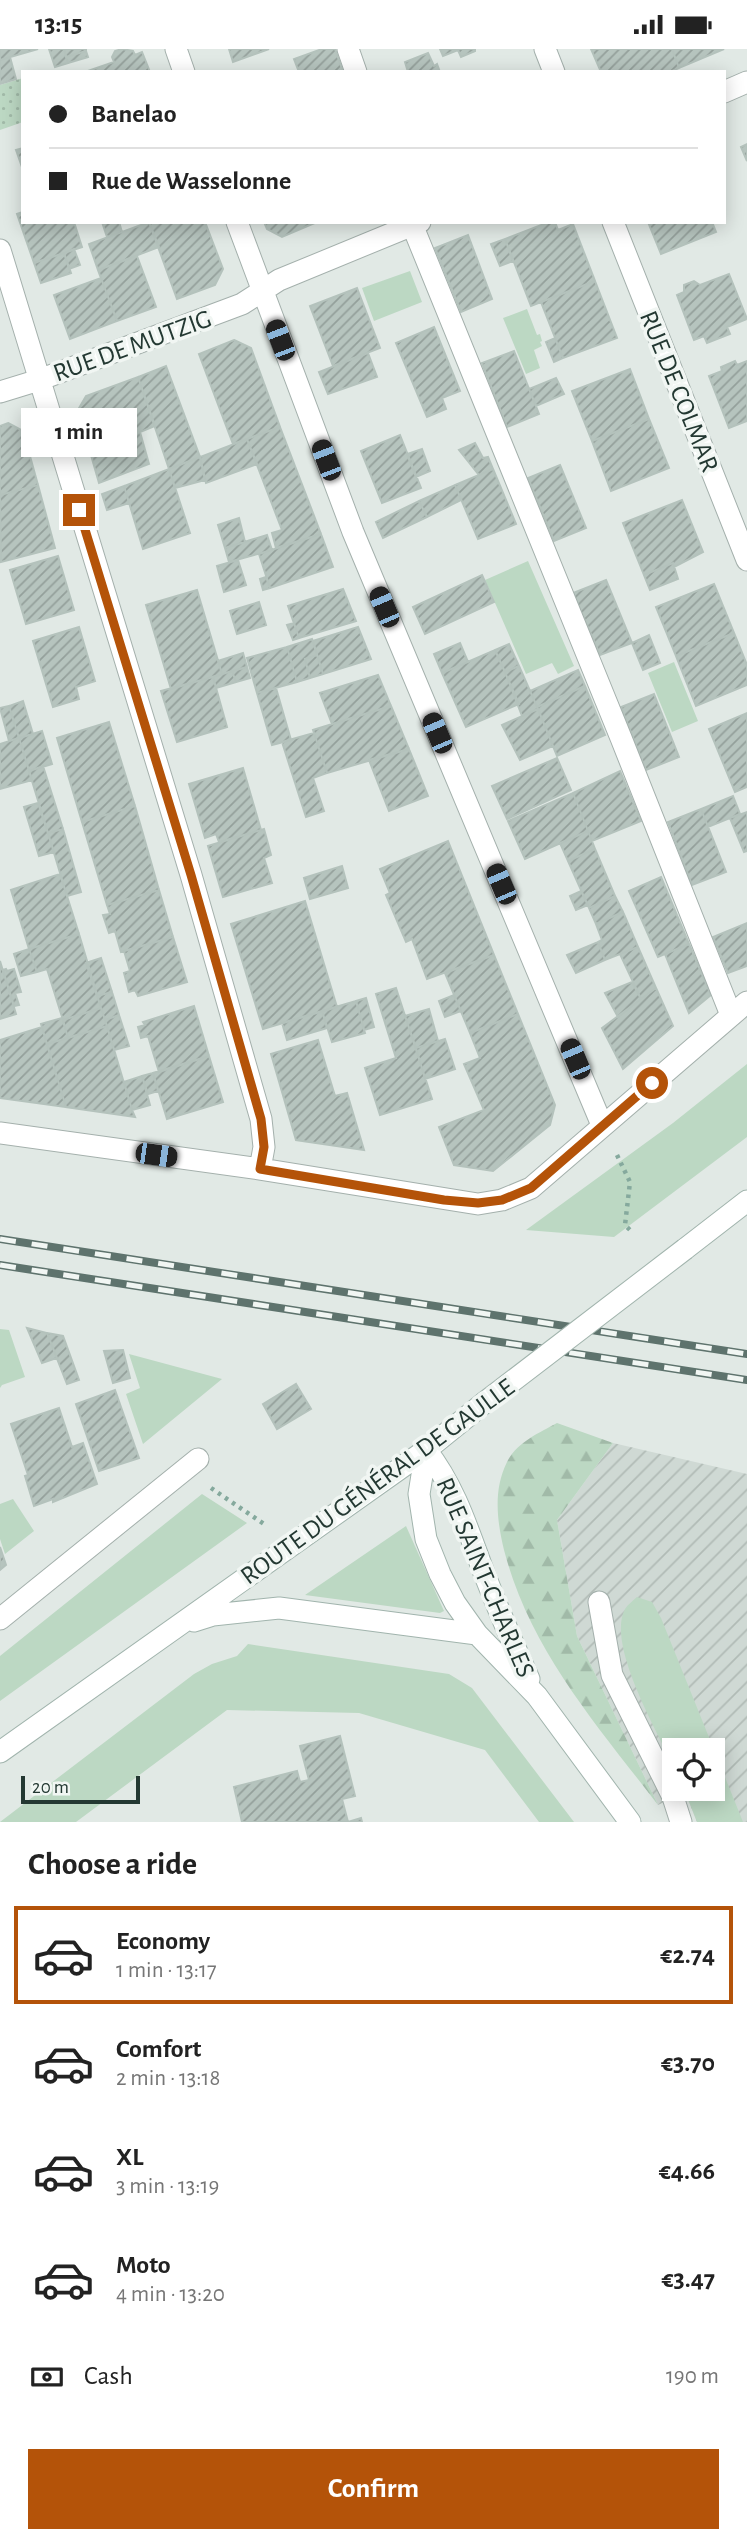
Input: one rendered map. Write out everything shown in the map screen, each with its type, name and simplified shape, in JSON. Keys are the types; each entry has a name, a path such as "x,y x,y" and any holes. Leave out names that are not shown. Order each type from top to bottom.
{"street":[{"path":"176,49 183,70"},
{"path":"348,49 355,70"},
{"path":"545,49 553,70"},
{"path":"726,91 747,82"},
{"path":"238,224 353,532 602,1125"},
{"name":"RUE DE MUTZIG","path":"0,392 242,304 279,280 412,224"},
{"path":"0,1133 478,1203 502,1200 531,1188 739,1009 616,725 414,224"},
{"name":"RUE DE COLMAR","path":"614,224 747,560"},
{"path":"0,250 191,875 261,1119 264,1147 260,1169"},
{"name":"ROUTE DU GÉNÉRAL DE GAULLE","path":"0,1752 426,1450 747,1201"},
{"name":"RUE SAINT-CHARLES","path":"426,1450 419,1493 426,1539 445,1584 478,1634 537,1696 630,1822"},
{"name":"RUE SAINT-CHARLES","path":"426,1450 442,1471 466,1521 503,1623 537,1696"},
{"path":"0,1619 191,1465"},
{"path":"599,1602 612,1675 673,1797 681,1822"},
{"name":"RUE SAINT-CHARLES","path":"175,1627 213,1615 279,1608 478,1634"}],"path":[{"path":"602,1125 630,1182 625,1226 632,1232"},
{"path":"191,1465 264,1524"}],"shaded area":[{"path":"613,1443 747,1474 747,1822 697,1822 689,1801 725,1801 725,1738 662,1738 662,1801 666,1801 658,1805 577,1636 557,1520"}],"green space":[{"path":"21,79 21,123 0,130 0,85"},
{"path":"410,271 422,302 374,321 362,288"},
{"path":"527,309 537,335 540,334 542,346 534,350 540,368 526,374 503,318"},
{"path":"528,561 574,666 558,674 552,663 526,674 485,580"},
{"path":"674,662 698,721 672,732 648,673"},
{"path":"747,1064 747,1137 614,1237 526,1230 673,1123"},
{"path":"0,1329 9,1330 25,1377 0,1388"},
{"path":"129,1354 222,1379 143,1444 126,1394 140,1388"},
{"path":"557,1423 613,1443 557,1520 577,1636 658,1805 589,1716 548,1654 530,1621 504,1550 498,1495 507,1462 522,1444"},
{"path":"202,1494 247,1523 0,1701 0,1656"},
{"path":"13,1499 34,1531 5,1554 0,1539 0,1504"},
{"path":"406,1526 444,1611 440,1613 305,1595"},
{"path":"637,1597 652,1602 709,1738 662,1738 662,1743 636,1688 622,1644 621,1624 629,1604"},
{"path":"248,1644 449,1674 472,1688 574,1822 539,1822 485,1750 359,1713 227,1710 76,1822 0,1822 194,1674 212,1664 237,1656"},
{"path":"725,1777 743,1822 697,1822 689,1801 725,1801"}],"building":[{"path":"0,49 38,49 0,60"},
{"path":"49,49 64,49 68,63 55,67"},
{"path":"64,49 86,49 86,51 66,57"},
{"path":"229,49 269,49 233,62"},
{"path":"322,49 335,49 342,70 298,70 294,59"},
{"path":"440,49 475,49 475,51 461,57 458,50 443,56"},
{"path":"591,49 672,49 679,68 674,70 600,70"},
{"path":"672,49 724,49 679,68"},
{"path":"86,51 88,57 68,63 66,57"},
{"path":"115,51 133,51 135,55 142,52 149,70 91,70 114,62 112,57"},
{"path":"428,53 434,66 437,64 439,70 407,70 405,62"},
{"path":"10,57 16,79 0,84 0,60"},
{"path":"747,144 747,161 741,147"},
{"path":"21,149 21,164 16,150"},
{"path":"21,213 21,224 75,224 82,247 34,263 17,214"},
{"path":"103,224 120,224 122,232 107,237"},
{"path":"150,224 206,224 223,269 215,285 177,299"},
{"path":"150,224 159,247 98,270 89,244"},
{"path":"265,224 312,224 282,237 267,229"},
{"path":"544,224 556,224 558,230 573,224 595,281 531,306 505,239"},
{"path":"649,224 713,224 716,232 661,254"},
{"path":"468,235 492,299 461,312 435,248"},
{"path":"505,239 513,261 500,266 491,244"},
{"path":"74,249 80,265 69,269 64,253"},
{"path":"64,253 71,273 41,283 34,263"},
{"path":"137,256 156,307 117,321 98,270"},
{"path":"729,274 747,319 727,327 730,334 707,343 704,336 694,340 677,295 684,292 684,285 694,281 700,285"},
{"path":"101,278 117,321 70,339 54,295"},
{"path":"595,281 617,338 563,358 541,302"},
{"path":"357,288 380,348 333,366 310,306"},
{"path":"434,327 460,391 442,398 446,409 427,417 396,343"},
{"path":"555,338 563,358 554,362 546,342"},
{"path":"234,340 251,348 280,427 233,444 199,354"},
{"path":"514,351 539,414 507,427 482,363"},
{"path":"368,353 377,377 328,394 319,372"},
{"path":"735,361 737,365 747,361 747,421 729,428 709,376 722,371 721,367"},
{"path":"166,366 200,457 169,469 138,377"},
{"path":"630,369 649,419 592,441 572,391"},
{"path":"138,377 155,426 140,432 149,464 99,483 78,410 86,396"},
{"path":"556,378 564,394 536,406 529,389"},
{"path":"649,419 669,468 611,491 592,441"},
{"path":"8,423 23,431 38,485 0,495 0,426"},
{"path":"280,427 321,534 276,548 272,533 282,530 247,439"},
{"path":"400,435 421,488 382,503 361,451"},
{"path":"247,439 257,464 206,483 200,457"},
{"path":"475,443 483,458 488,457 493,469 479,475 459,450"},
{"path":"422,449 430,471 416,477 407,454"},
{"path":"200,457 205,480 175,488 169,469"},
{"path":"560,465 586,528 554,541 528,478"},
{"path":"169,469 190,533 143,549 124,486"},
{"path":"493,469 516,524 478,539 455,485"},
{"path":"38,485 55,548 1,562 0,495"},
{"path":"455,485 461,500 427,517 419,501"},
{"path":"124,486 129,503 107,510 102,494"},
{"path":"682,500 703,552 674,567 673,563 644,575 623,523"},
{"path":"419,501 427,517 383,538 376,522"},
{"path":"239,518 245,542 225,548 218,525"},
{"path":"321,534 333,567 270,588 259,554"},
{"path":"267,535 272,550 229,562 225,548"},
{"path":"58,556 74,610 26,624 10,570"},
{"path":"238,560 246,585 224,592 217,566"},
{"path":"673,563 678,579 650,590 644,575"},
{"path":"482,575 494,602 425,634 413,607"},
{"path":"266,577 270,588 263,590 260,579"},
{"path":"606,580 632,643 600,655 573,593"},
{"path":"714,584 734,633 676,656 656,607"},
{"path":"343,589 356,621 299,638 288,606"},
{"path":"197,590 222,674 171,689 146,605"},
{"path":"259,602 266,625 237,634 230,611"},
{"path":"294,623 299,638 293,640 287,625"},
{"path":"79,627 95,681 76,687 79,699 53,707 33,641"},
{"path":"358,627 371,659 323,674 313,641"},
{"path":"734,633 747,665 747,685 696,706 676,656"},
{"path":"649,635 660,663 643,670 632,643"},
{"path":"312,639 317,655 305,659 310,678 297,682 287,647"},
{"path":"460,643 468,662 442,673 434,654"},
{"path":"509,644 519,666 505,672 495,650"},
{"path":"287,647 297,682 257,693 247,658"},
{"path":"495,650 519,704 466,727 442,673"},
{"path":"243,653 247,667 222,674 218,661"},
{"path":"317,655 323,674 310,678 305,659"},
{"path":"519,666 538,709 522,716 505,672"},
{"path":"247,667 250,678 236,682 232,671"},
{"path":"578,670 585,686 537,707 530,691"},
{"path":"232,671 236,682 216,688 213,677"},
{"path":"378,675 391,706 332,724 320,693"},
{"path":"213,677 227,727 177,742 161,691"},
{"path":"585,686 605,735 557,756 537,707"},
{"path":"276,688 291,740 272,745 257,693"},
{"path":"654,694 679,757 646,770 621,707"},
{"path":"23,701 33,734 19,738 9,706"},
{"path":"9,706 19,738 9,741 0,708"},
{"path":"391,706 409,749 327,773 313,730"},
{"path":"538,709 553,746 520,760 502,725"},
{"path":"747,713 747,787 735,792 709,729"},
{"path":"109,722 135,806 82,822 57,738"},
{"path":"42,731 52,764 29,771 19,738"},
{"path":"314,733 327,773 313,778 324,811 306,817 282,742"},
{"path":"19,738 32,780 0,789 0,744"},
{"path":"409,749 428,796 389,811 369,760"},
{"path":"557,758 571,790 507,819 492,786"},
{"path":"43,766 63,829 48,833 29,771"},
{"path":"243,768 261,830 219,842 216,834 205,838 189,784"},
{"path":"620,771 641,821 592,841 573,793"},
{"path":"573,793 588,831 525,859 508,821"},
{"path":"733,796 740,814 708,827 701,809"},
{"path":"38,803 54,852 39,856 24,807"},
{"path":"135,806 159,890 107,905 82,822"},
{"path":"701,809 726,872 692,885 668,822"},
{"path":"747,812 747,851 744,852 730,818"},
{"path":"63,829 81,892 67,896 48,833"},
{"path":"264,829 271,855 264,858 272,883 223,897 208,846"},
{"path":"588,831 595,849 568,861 560,843"},
{"path":"448,841 494,955 427,979 412,939 406,942 386,895 390,893 380,869"},
{"path":"595,849 615,896 589,908 568,861"},
{"path":"342,866 348,888 310,899 304,878"},
{"path":"60,874 79,934 29,949 11,890"},
{"path":"661,877 689,944 658,957 629,891"},
{"path":"159,890 173,937 121,952 115,931 109,933 103,915 110,914 107,905"},
{"path":"581,891 588,905 576,910 570,896"},
{"path":"615,896 623,912 596,924 589,908"},
{"path":"305,901 337,1007 263,1029 231,924"},
{"path":"623,912 638,947 605,960 598,942 602,940 596,924"},
{"path":"747,923 747,966 728,973 713,937"},
{"path":"79,934 101,1008 63,1020 47,969 37,972 29,949"},
{"path":"173,937 187,982 138,996 135,990 129,992 124,973 130,971 124,951"},
{"path":"598,942 605,960 576,973 567,955"},
{"path":"689,944 711,995 689,1013 665,954"},
{"path":"638,947 656,988 641,999 620,954"},
{"path":"29,949 37,972 21,976 14,954"},
{"path":"494,955 518,1014 470,1033 445,973"},
{"path":"101,958 112,992 97,996 86,963"},
{"path":"0,961 16,1014 0,1019"},
{"path":"14,969 21,992 15,993 19,1005 14,1006 3,970"},
{"path":"632,982 641,999 618,1017 605,993"},
{"path":"396,988 432,1099 380,1115 365,1068 396,1058 376,994"},
{"path":"656,988 673,1026 623,1069 602,1028"},
{"path":"112,992 119,1015 105,1020 97,996"},
{"path":"454,995 461,1011 445,1017 439,1001"},
{"path":"366,998 374,1027 364,1030 356,1001"},
{"path":"356,1001 365,1033 332,1042 322,1011"},
{"path":"194,1006 209,1056 159,1072 148,1036 141,1038 138,1027 145,1025 143,1022"},
{"path":"101,1008 107,1026 68,1038 63,1020"},
{"path":"429,1009 438,1041 416,1048 405,1016"},
{"path":"322,1011 327,1028 287,1040 282,1023"},
{"path":"518,1014 555,1105 550,1125 493,1171 454,1165 439,1127 484,1110 464,1064 480,1058 470,1033"},
{"path":"119,1015 129,1046 114,1050 105,1020"},
{"path":"62,1018 68,1038 47,1044 41,1024"},
{"path":"107,1026 135,1117 66,1107 47,1044"},
{"path":"42,1027 66,1107 0,1098 0,1040"},
{"path":"445,1039 455,1069 425,1079 416,1048"},
{"path":"318,1040 335,1096 347,1093 364,1150 296,1140 271,1054"},
{"path":"209,1056 223,1102 167,1119 153,1073"},
{"path":"153,1073 158,1091 148,1094 142,1076"},
{"path":"142,1076 150,1105 132,1110 124,1082"},
{"path":"27,1328 47,1333 57,1358 42,1363"},
{"path":"47,1333 63,1336 79,1380 67,1384"},
{"path":"123,1350 130,1378 113,1383 104,1351"},
{"path":"296,1384 311,1409 277,1429 263,1404"},
{"path":"115,1390 139,1458 99,1471 76,1404"},
{"path":"59,1408 72,1447 83,1443 97,1484 53,1502 53,1499 34,1506 25,1476 28,1475 11,1424"},
{"path":"0,1547 6,1565 0,1570"},
{"path":"340,1736 355,1796 342,1799 348,1822 242,1822 234,1787 297,1771 300,1782 309,1780 300,1746"}],"railway":[{"path":"0,1239 747,1354"},
{"path":"0,1265 747,1380"}],"route":[{"path":"79,510 191,875 261,1119 264,1147 260,1169 444,1200 478,1203 502,1200 531,1188 652,1083"}]}
